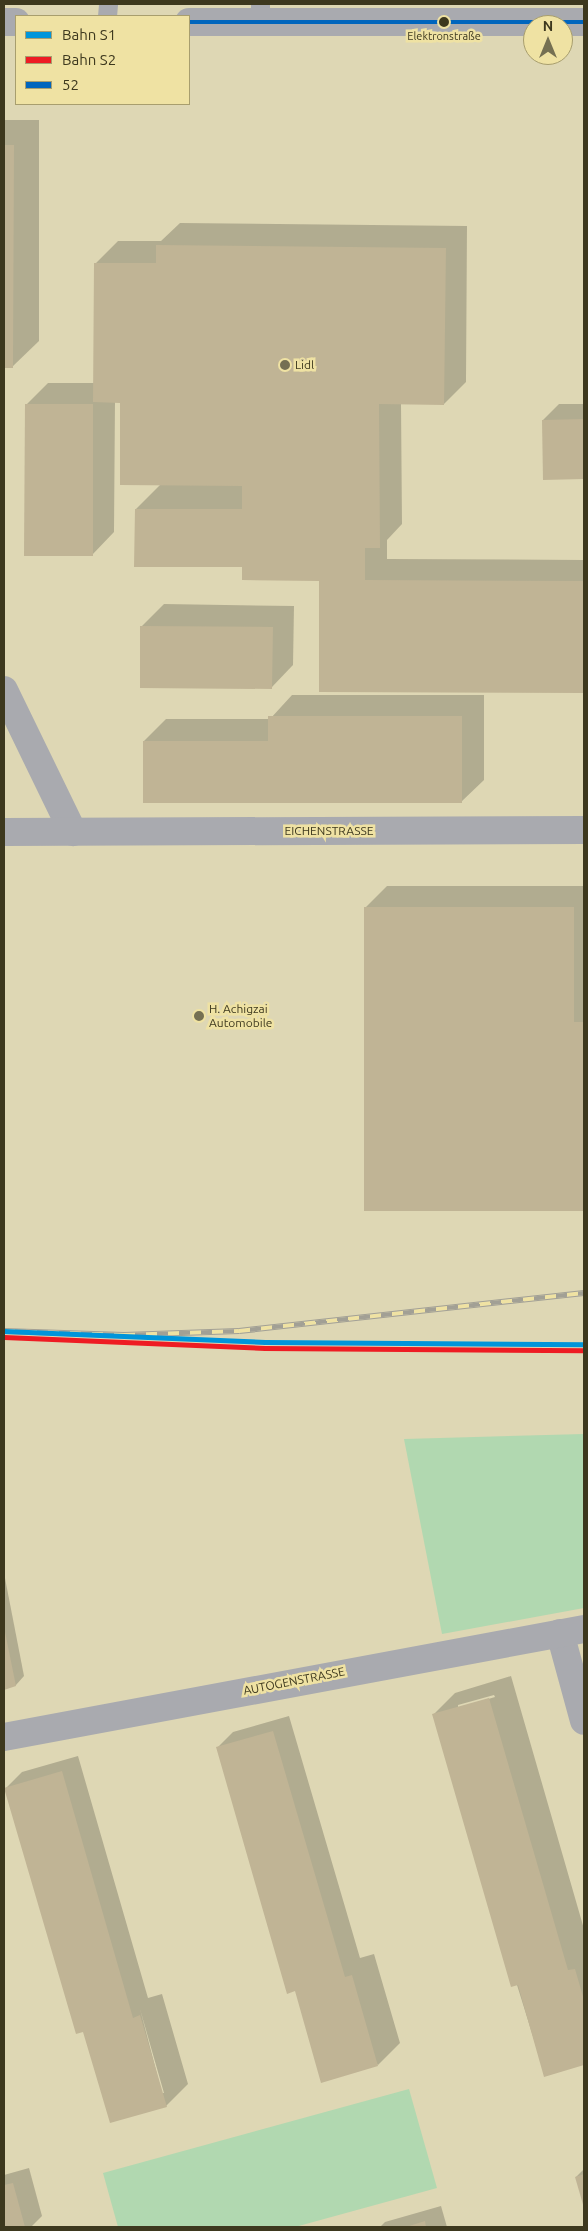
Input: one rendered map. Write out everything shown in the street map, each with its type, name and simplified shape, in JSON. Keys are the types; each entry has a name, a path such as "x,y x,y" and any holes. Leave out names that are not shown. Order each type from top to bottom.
{"street":[{"path":"190,22 260,13 584,22"},
{"path":"4,690 74,832"},
{"name":"EICHENSTRASSE","path":"4,832 584,830"},
{"path":"572,1631 584,1720"},
{"name":"AUTOGENSTRASSE","path":"4,1737 572,1631"}],"green space":[{"path":"584,1434 584,1608 442,1634 404,1439"},
{"path":"409,2089 437,2188 295,2227 118,2227 103,2173"}],"building":[{"path":"4,145 14,145 13,368 4,368"},
{"path":"156,245 446,248 444,405 379,404 380,548 365,548 365,580 584,581 584,693 319,692 319,581 242,580 242,567 134,567 135,509 242,509 242,486 120,485 120,403 93,402 94,263 156,263"},
{"path":"25,404 93,404 93,556 24,556"},
{"path":"584,419 584,479 543,480 542,420"},
{"path":"140,626 273,627 272,689 140,688"},
{"path":"268,716 462,716 462,803 143,803 143,741 268,741"},
{"path":"364,907 574,907 574,1022 584,1022 584,1211 364,1211"},
{"path":"4,1627 16,1686 4,1690"},
{"path":"489,1698 568,1970 575,1969 584,2000 584,2065 544,2077 518,1985 511,1987 432,1714"},
{"path":"273,1731 345,1977 352,1975 378,2066 321,2083 295,1991 287,1994 216,1747"},
{"path":"62,1771 133,2018 140,2015 167,2107 110,2123 83,2032 76,2034 4,1788"},
{"path":"584,2174 584,2208 575,2177"},
{"path":"13,2183 25,2227 4,2227 4,2185"},
{"path":"425,2221 426,2227 406,2227"}],"railway":[{"path":"4,1331 124,1335 239,1331 584,1293"}],"rail line":[{"name":"S1","path":"4,1331 265,1342 584,1344"},
{"name":"S2","path":"4,1337 265,1348 584,1350"}],"transit line":[{"name":"52","path":"190,22 584,22"}],"place":[{"name":"Elektronstraße","path":"444,22"},
{"name":"Lidl","path":"285,365"},
{"name":"H. Achigzai Automobile","path":"199,1016"}]}
